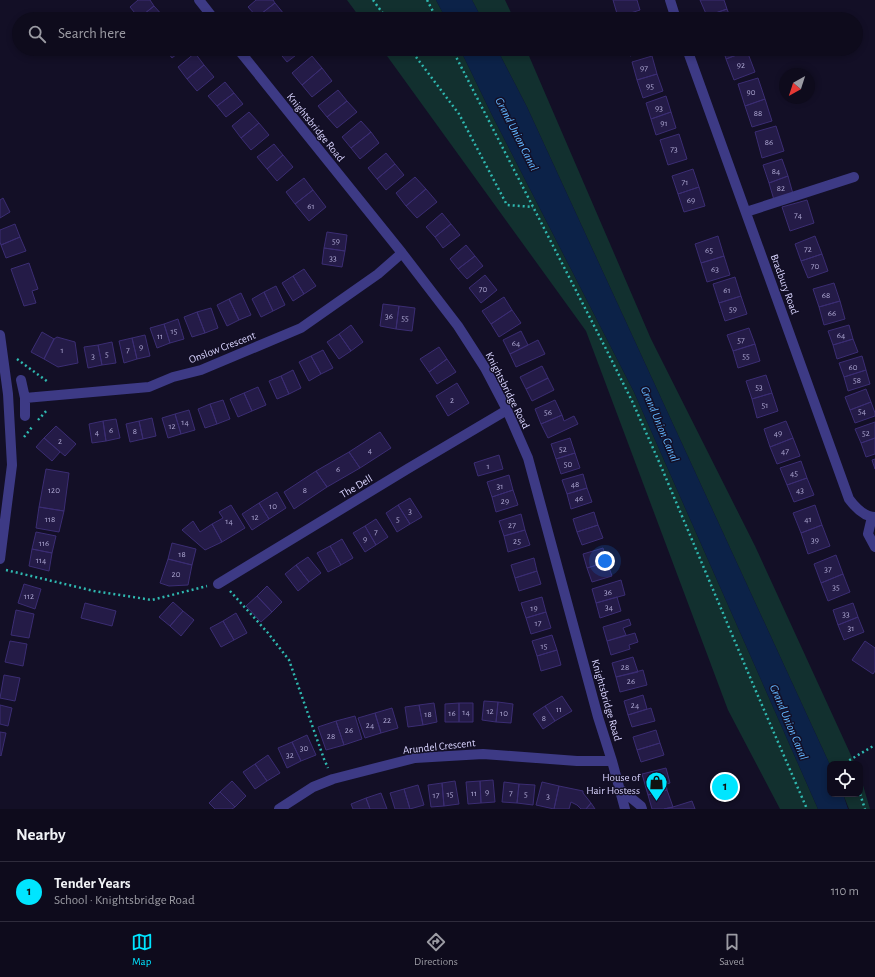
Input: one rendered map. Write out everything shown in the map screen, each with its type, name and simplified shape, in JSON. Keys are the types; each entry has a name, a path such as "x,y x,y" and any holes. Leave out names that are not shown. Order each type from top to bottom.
{"street":[{"path":"199,0 208,12"},
{"path":"670,0 674,12"},
{"name":"Knightsbridge Road","path":"244,56 402,253 458,326 485,368 507,410 528,458 596,709 625,809"},
{"name":"Bradbury Road","path":"690,56 849,499 855,507 873,518 868,534 875,547"},
{"path":"746,212 854,177"},
{"name":"Onslow Crescent","path":"24,398 149,386 201,370 301,328 378,274 402,253"},
{"path":"0,335 8,394 12,465 0,559"},
{"path":"21,380 25,416"},
{"name":"The Dell","path":"220,582 507,410"},
{"name":"Arundel Crescent","path":"279,809 313,787 333,779 415,758 483,754 577,762 612,761"},
{"path":"619,788 641,806 642,809"}],"path":[{"path":"373,0 382,12"},
{"path":"427,0 433,12"},
{"path":"415,56 459,114 506,205 533,206"},
{"path":"456,56 633,403 807,809"},
{"path":"0,568 94,591 152,600 220,582 268,633 289,660 324,759 333,779"},
{"path":"848,761 875,745"},
{"path":"861,797 865,809"}],"green space":[{"path":"347,0 436,0 442,12 356,12"},
{"path":"472,0 505,0 511,12 478,12"},
{"path":"387,56 463,56 492,115 634,392 818,809 780,809 728,710 586,331"},
{"path":"501,56 529,56 651,339 755,546 854,761 828,761 527,107"},
{"path":"863,785 870,809 849,809 844,797 863,797"}],"water":[{"path":"436,0 472,0 478,12 442,12"},
{"name":"Grand Union Canal","path":"463,56 501,56 527,107 828,761 827,797 844,797 848,809 818,809 634,392 492,115"}],"building":[{"path":"138,0 150,0 154,6 146,12 134,12 130,7"},
{"path":"256,0 273,0 275,3 263,12 252,12 248,7"},
{"path":"613,0 637,0 640,10 634,12 617,12"},
{"path":"700,0 724,0 727,9 718,12 705,12"},
{"path":"275,3 282,12 263,12"},
{"path":"154,6 159,12 146,12"},
{"path":"727,9 728,12 718,12"},
{"path":"191,56 197,56 204,65 187,79 178,67"},
{"path":"282,56 295,56 287,62"},
{"path":"312,56 322,68 302,85 292,73"},
{"path":"652,56 657,74 637,80 632,62"},
{"path":"725,56 734,56 726,59"},
{"path":"734,56 749,56 755,72 734,80 726,59"},
{"path":"204,65 214,77 197,91 187,79"},
{"path":"322,68 332,81 312,97 302,85"},
{"path":"657,74 663,91 643,98 637,80"},
{"path":"758,78 765,99 745,106 738,84"},
{"path":"225,82 234,93 217,106 208,96"},
{"path":"338,90 347,101 327,117 318,106"},
{"path":"234,93 243,104 226,117 217,106"},
{"path":"666,96 671,112 651,119 646,103"},
{"path":"765,99 772,121 752,127 745,106"},
{"path":"347,101 357,112 337,128 327,117"},
{"path":"249,112 259,123 241,138 232,126"},
{"path":"671,112 676,128 656,135 651,119"},
{"path":"361,121 371,132 351,148 342,137"},
{"path":"259,123 269,135 251,150 241,138"},
{"path":"776,126 784,151 762,158 755,132"},
{"path":"371,132 379,143 360,159 351,148"},
{"path":"679,134 687,159 668,165 660,140"},
{"path":"274,144 283,155 267,169 257,157"},
{"path":"386,153 395,164 377,179 368,168"},
{"path":"283,155 293,167 277,181 267,169"},
{"path":"782,159 788,176 769,183 763,165"},
{"path":"395,164 404,175 386,190 377,179"},
{"path":"693,169 699,187 678,194 672,176"},
{"path":"788,176 793,194 774,200 769,183"},
{"path":"415,177 426,189 406,206 396,193"},
{"path":"304,178 313,190 295,204 286,192"},
{"path":"699,187 705,206 684,212 678,194"},
{"path":"426,189 437,202 417,218 406,206"},
{"path":"313,190 326,207 309,221 295,204"},
{"path":"3,198 10,212 0,218 0,200"},
{"path":"807,200 814,223 790,231 782,207"},
{"path":"442,213 451,224 435,237 426,227"},
{"path":"15,224 20,237 1,245 0,230"},
{"path":"451,224 460,235 443,248 435,237"},
{"path":"327,232 347,235 345,251 324,248"},
{"path":"718,236 724,256 701,263 695,244"},
{"path":"815,236 822,254 801,261 795,244"},
{"path":"20,237 26,251 6,258 1,245"},
{"path":"466,245 475,256 458,269 450,259"},
{"path":"324,248 345,251 342,267 322,264"},
{"path":"822,254 828,271 808,278 801,261"},
{"path":"475,256 483,266 467,279 458,269"},
{"path":"724,256 730,275 707,282 701,263"},
{"path":"29,263 38,289 32,291 36,303 24,306 11,269"},
{"path":"304,269 316,286 304,294 293,276"},
{"path":"485,275 497,290 481,303 469,288"},
{"path":"293,276 304,294 293,301 282,283"},
{"path":"735,277 741,296 719,303 713,284"},
{"path":"834,283 840,301 819,307 813,289"},
{"path":"276,286 285,305 273,311 264,292"},
{"path":"264,292 273,311 261,317 252,299"},
{"path":"241,293 251,315 239,320 229,299"},
{"path":"741,296 747,314 725,321 719,303"},
{"path":"504,297 512,310 491,324 482,311"},
{"path":"229,299 239,320 227,326 217,305"},
{"path":"840,301 845,319 824,325 819,307"},
{"path":"383,304 399,306 396,329 380,326"},
{"path":"399,306 415,308 412,331 396,329"},
{"path":"211,308 218,328 205,333 197,312"},
{"path":"512,310 521,323 499,337 491,324"},
{"path":"197,312 205,333 192,337 184,317"},
{"path":"178,319 184,339 170,343 164,324"},
{"path":"164,324 170,343 157,348 150,328"},
{"path":"351,325 363,342 351,351 339,334"},
{"path":"849,325 853,339 833,345 828,331"},
{"path":"749,328 755,344 733,351 727,335"},
{"path":"521,331 528,345 510,354 503,340"},
{"path":"42,332 54,339 44,359 31,352"},
{"path":"339,334 351,351 339,359 327,342"},
{"path":"145,335 150,356 137,359 132,338"},
{"path":"57,337 75,342 78,363 58,367 44,359 54,339"},
{"path":"132,338 137,359 124,363 119,341"},
{"path":"853,339 858,352 837,359 833,345"},
{"path":"538,340 545,354 516,367 510,354"},
{"path":"112,342 116,363 102,365 98,345"},
{"path":"755,344 760,361 738,368 733,351"},
{"path":"98,345 102,365 88,368 84,347"},
{"path":"439,347 447,359 429,372 420,359"},
{"path":"323,350 333,368 321,374 311,356"},
{"path":"311,356 321,374 309,381 299,362"},
{"path":"862,356 866,370 844,377 839,363"},
{"path":"447,359 456,372 437,384 429,372"},
{"path":"542,366 548,378 526,389 520,377"},
{"path":"293,370 301,388 289,394 281,376"},
{"path":"866,370 870,384 848,391 844,377"},
{"path":"766,375 772,393 752,399 746,381"},
{"path":"281,376 289,394 277,399 269,381"},
{"path":"548,378 554,390 532,401 526,389"},
{"path":"457,383 469,403 448,416 436,396"},
{"path":"258,387 266,405 252,411 244,393"},
{"path":"866,389 871,402 850,410 845,397"},
{"path":"244,393 252,411 238,417 230,399"},
{"path":"772,393 778,411 757,418 752,399"},
{"path":"223,400 230,419 217,424 210,404"},
{"path":"555,400 562,415 541,424 535,409"},
{"path":"871,402 875,416 855,423 850,410"},
{"path":"210,404 217,424 205,428 198,409"},
{"path":"189,410 195,430 181,434 175,414"},
{"path":"175,414 181,434 168,438 162,418"},
{"path":"562,415 564,421 574,416 578,424 548,438 541,424"},
{"path":"152,418 156,436 143,439 139,421"},
{"path":"116,419 120,438 106,441 103,421"},
{"path":"103,421 106,441 92,443 89,424"},
{"path":"139,421 143,439 130,442 126,424"},
{"path":"786,421 793,438 770,447 764,429"},
{"path":"875,422 875,438 861,443 855,429"},
{"path":"56,426 76,444 65,456 44,438"},
{"path":"380,432 391,448 360,468 349,452"},
{"path":"44,438 60,452 52,461 36,447"},
{"path":"570,438 575,453 556,459 551,444"},
{"path":"793,438 800,456 777,464 770,447"},
{"path":"875,438 875,454 866,457 861,443"},
{"path":"349,452 360,468 327,487 316,471"},
{"path":"575,453 580,468 561,474 556,459"},
{"path":"499,455 503,469 478,476 474,463"},
{"path":"875,459 875,469 872,460"},
{"path":"801,461 807,478 787,485 780,468"},
{"path":"46,469 69,473 64,511 39,507"},
{"path":"316,471 327,487 294,509 284,492"},
{"path":"583,474 587,488 567,494 562,480"},
{"path":"509,475 513,490 492,497 487,482"},
{"path":"807,478 814,495 794,502 787,485"},
{"path":"587,488 592,502 571,509 567,494"},
{"path":"513,490 518,505 496,512 492,497"},
{"path":"277,492 286,508 269,519 259,503"},
{"path":"410,498 422,517 410,524 398,505"},
{"path":"259,503 269,519 252,530 242,514"},
{"path":"231,505 245,528 222,542 212,524 223,518 219,512"},
{"path":"398,505 410,524 397,532 386,513"},
{"path":"815,505 822,525 801,533 793,513"},
{"path":"39,507 64,511 59,532 36,528"},
{"path":"594,512 598,525 577,532 573,519"},
{"path":"521,514 525,530 504,536 499,521"},
{"path":"376,519 388,537 376,545 365,526"},
{"path":"193,521 200,532 212,524 222,542 205,550 182,530"},
{"path":"598,525 603,538 582,545 577,532"},
{"path":"822,525 830,546 808,554 801,533"},
{"path":"365,526 376,545 365,552 353,533"},
{"path":"525,530 530,545 508,552 504,536"},
{"path":"36,532 56,536 52,553 32,549"},
{"path":"342,539 353,558 341,565 330,546"},
{"path":"172,543 196,549 192,565 168,559"},
{"path":"330,546 341,565 328,572 317,553"},
{"path":"603,548 607,562 587,568 583,554"},
{"path":"32,549 52,553 49,571 29,566"},
{"path":"836,555 843,574 821,583 814,564"},
{"path":"308,557 321,573 309,582 296,565"},
{"path":"534,558 537,571 515,578 511,565"},
{"path":"168,559 192,565 188,585 169,586 160,583"},
{"path":"607,562 612,576 592,582 587,568"},
{"path":"296,565 309,582 298,591 285,574"},
{"path":"537,571 541,584 519,591 515,578"},
{"path":"843,574 850,592 828,601 821,583"},
{"path":"621,580 625,595 596,603 592,589"},
{"path":"24,584 41,589 35,609 18,603"},
{"path":"267,586 282,602 272,612 257,596"},
{"path":"257,596 272,612 261,622 246,606"},
{"path":"542,597 546,612 526,618 521,603"},
{"path":"617,597 621,611 600,618 596,603"},
{"path":"173,602 183,611 170,626 159,617"},
{"path":"85,603 116,611 112,626 81,618"},
{"path":"853,603 858,617 838,625 833,610"},
{"path":"16,610 34,614 29,638 11,635"},
{"path":"183,611 194,620 181,636 170,626"},
{"path":"546,612 551,628 531,634 526,618"},
{"path":"236,613 247,633 234,640 223,621"},
{"path":"858,617 864,632 844,640 838,625"},
{"path":"629,619 631,625 623,628 626,635 607,641 603,627"},
{"path":"223,621 234,640 221,647 210,628"},
{"path":"635,633 638,642 629,645 630,649 611,655 607,641"},
{"path":"552,635 557,650 537,656 532,641"},
{"path":"10,641 27,644 23,666 5,662"},
{"path":"865,641 875,648 875,671 873,674 852,660"},
{"path":"557,650 561,665 541,671 537,656"},
{"path":"633,657 638,672 616,677 612,663"},
{"path":"643,670 647,685 620,692 616,677"},
{"path":"4,675 20,678 15,701 0,698"},
{"path":"643,695 647,709 628,715 624,701"},
{"path":"562,696 572,711 555,721 545,706"},
{"path":"484,701 498,702 496,722 482,720"},
{"path":"498,702 513,704 511,723 496,722"},
{"path":"434,703 437,722 423,725 419,705"},
{"path":"459,703 473,703 473,722 459,722"},
{"path":"459,703 459,722 445,722 445,704"},
{"path":"0,705 12,708 8,726 0,724"},
{"path":"419,705 423,725 408,727 405,707"},
{"path":"545,706 555,721 543,729 533,714"},
{"path":"392,708 398,728 381,733 375,713"},
{"path":"651,708 655,721 632,727 628,715"},
{"path":"375,713 381,733 365,738 358,718"},
{"path":"355,716 362,739 344,745 336,721"},
{"path":"336,721 344,745 326,750 318,727"},
{"path":"656,730 660,743 637,750 633,737"},
{"path":"0,732 6,733 1,756 0,755"},
{"path":"307,735 316,755 301,761 292,742"},
{"path":"292,742 301,761 287,768 278,748"},
{"path":"660,743 664,755 641,762 637,750"},
{"path":"268,755 280,773 267,781 255,764"},
{"path":"255,764 267,781 255,789 243,772"},
{"path":"666,768 670,783 666,784 667,790 648,795 642,774"},
{"path":"493,780 495,802 481,803 480,781"},
{"path":"232,781 246,796 235,807 220,792"},
{"path":"455,781 459,804 444,806 442,783"},
{"path":"480,781 481,803 468,804 466,782"},
{"path":"504,782 519,784 517,803 502,802"},
{"path":"542,782 559,786 554,809 536,805"},
{"path":"442,783 444,806 431,807 428,785"},
{"path":"519,784 535,785 533,805 517,803"},
{"path":"418,785 424,805 410,809 404,789"},
{"path":"559,786 583,791 591,803 586,809 581,809 571,802 569,809 554,809"},
{"path":"404,789 410,809 395,809 390,793"},
{"path":"667,790 673,807 652,809 648,795"},
{"path":"220,792 235,807 232,809 215,809 209,803"},
{"path":"381,793 387,809 370,809 366,798"},
{"path":"366,798 370,809 353,809 351,804"},
{"path":"692,801 695,809 664,809 673,807"},
{"path":"591,803 595,809 586,809"}],"place":[{"name":"Tender Years","path":"725,787"},
{"name":"House of Hair Hostess","path":"656,802"}]}
